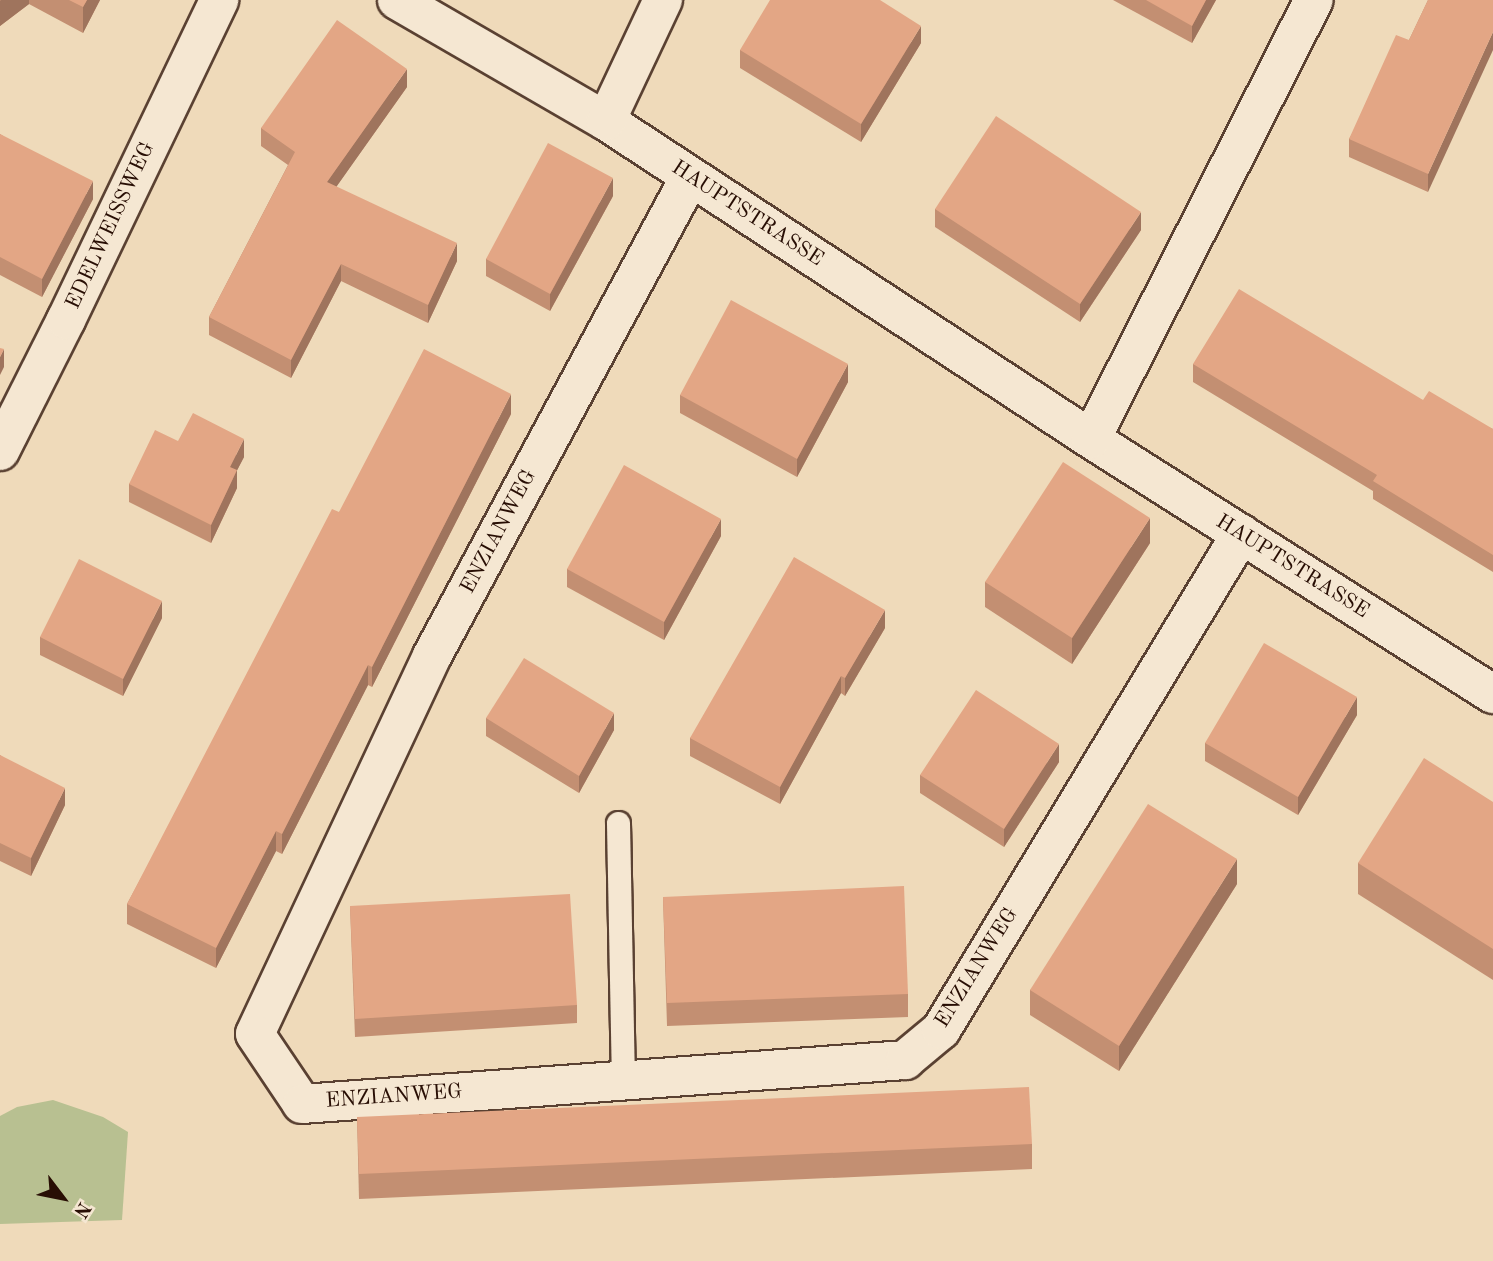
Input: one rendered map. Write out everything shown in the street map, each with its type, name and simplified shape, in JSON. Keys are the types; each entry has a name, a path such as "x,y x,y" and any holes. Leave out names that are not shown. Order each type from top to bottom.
{"street":[{"name":"EDELWEISSWEG","path":"0,451 66,320 219,0"},
{"name":"HAUPTSTRASSE","path":"397,0 606,121 1091,439 1493,694"},
{"path":"606,121 663,0"},
{"path":"1091,439 1314,0"},
{"name":"ENZIANWEG","path":"690,177 432,656 255,1034 302,1104 905,1060 941,1030 1241,534"}],"lane":[{"path":"618,823 623,1080"}],"green space":[{"path":"53,1100 103,1117 128,1132 122,1220 0,1224 0,1116 17,1107"}],"building":[{"path":"69,0 87,0 83,7"},
{"path":"770,0 880,0 921,26 861,124 740,50"},
{"path":"1146,0 1206,0 1192,26"},
{"path":"1428,0 1493,0 1493,32 1428,174 1349,139 1396,35 1409,40"},
{"path":"337,20 407,69 327,182 457,243 428,305 341,264 291,360 209,317 295,152 261,128"},
{"path":"996,116 1141,212 1080,304 935,209"},
{"path":"0,134 93,181 42,279 0,257"},
{"path":"548,143 613,178 550,294 486,259"},
{"path":"1239,289 1423,400 1429,391 1493,429 1493,555 1373,481 1377,475 1193,364"},
{"path":"731,300 848,364 797,459 680,395"},
{"path":"424,349 511,394 372,667 368,665 282,834 276,831 216,948 127,904 332,509 339,512"},
{"path":"193,413 244,439 230,467 237,470 211,525 129,484 155,430 178,441"},
{"path":"1063,462 1150,518 1072,638 985,582"},
{"path":"624,465 721,519 664,622 567,569"},
{"path":"794,557 885,610 845,678 841,676 780,787 690,738"},
{"path":"79,559 162,601 123,679 40,637"},
{"path":"1264,643 1357,697 1298,797 1205,743"},
{"path":"524,658 614,713 579,776 486,718"},
{"path":"976,690 1059,744 1004,829 920,775"},
{"path":"0,755 65,788 31,858 0,843"},
{"path":"1424,758 1493,802 1493,949 1358,863"},
{"path":"1148,804 1237,859 1119,1046 1030,990"},
{"path":"904,886 908,994 667,1003 663,897"},
{"path":"570,894 577,1005 355,1019 350,906"},
{"path":"1029,1087 1032,1144 359,1174 357,1117"}]}
